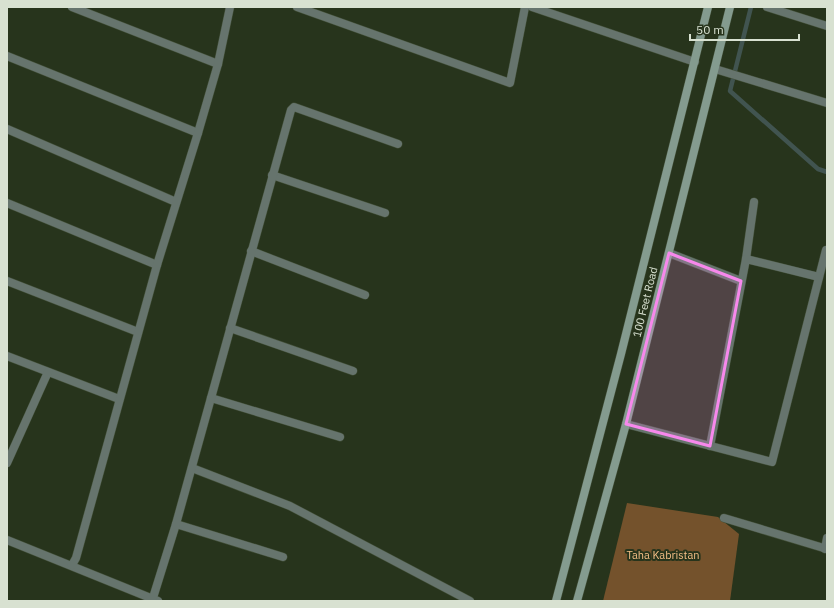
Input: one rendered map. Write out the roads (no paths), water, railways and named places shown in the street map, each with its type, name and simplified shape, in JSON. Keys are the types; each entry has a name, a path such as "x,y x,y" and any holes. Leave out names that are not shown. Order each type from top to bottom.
{"main road":[{"name":"100 Feet Road","path":"556,601 621,354 708,7"},
{"name":"100 Feet Road","path":"577,601 626,424 730,7"}],"street":[{"path":"72,7 218,64"},
{"path":"72,565 76,558 157,264 218,64 230,7"},
{"path":"297,7 510,84 525,7"},
{"path":"532,7 694,62"},
{"path":"767,7 827,26"},
{"path":"7,56 198,133"},
{"path":"715,69 827,103"},
{"path":"7,540 64,564 72,565 154,600 291,110 294,107 398,144"},
{"path":"7,129 176,202"},
{"path":"272,175 384,213"},
{"path":"710,446 746,259 754,202"},
{"path":"7,204 157,264"},
{"path":"626,424 772,462 826,250"},
{"path":"251,251 365,295"},
{"path":"669,253 742,281"},
{"path":"746,259 819,277"},
{"path":"7,281 138,332"},
{"path":"230,328 353,371"},
{"path":"7,356 119,399"},
{"path":"7,463 48,372"},
{"path":"211,398 340,437"},
{"path":"192,468 290,506 470,601"},
{"path":"724,518 826,549 827,538"},
{"path":"176,524 282,557"}],"waterway":[{"path":"751,7 730,91 818,169 827,172"}],"park label":[{"name":"Taha Kabristan","path":"663,555"}]}
